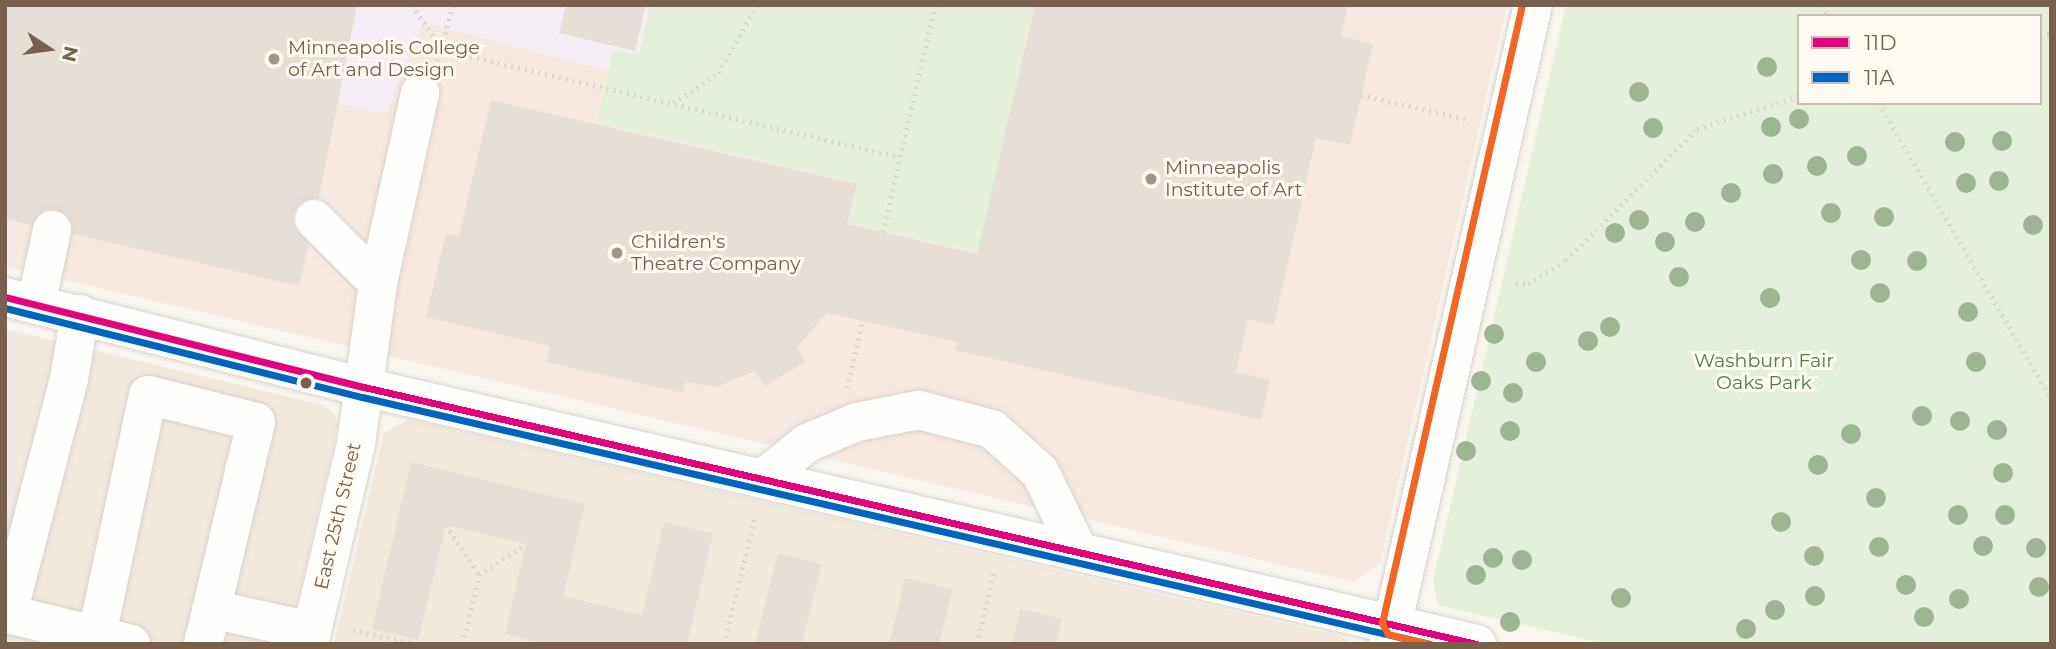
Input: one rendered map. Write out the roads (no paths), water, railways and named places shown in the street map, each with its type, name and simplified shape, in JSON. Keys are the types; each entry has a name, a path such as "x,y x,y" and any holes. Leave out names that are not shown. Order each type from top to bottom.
{"street":[{"path":"1390,634 1533,5"},
{"name":"East 25th Street","path":"310,638 356,444 378,283 420,93"},
{"path":"314,219 378,283"},
{"path":"52,230 21,300 364,387 1079,552 1390,634 1478,644"},
{"path":"80,314 69,379 8,614 114,640 148,395 256,422 207,626 310,638"},
{"path":"764,478 807,443 858,422 919,410 992,429 1041,472 1079,552"}],"place":[{"name":"Minneapolis College of Art and Design","path":"274,59"},
{"name":"Minneapolis Institute of Art","path":"1151,179"},
{"name":"Children's Theatre Company","path":"617,253"}],"park label":[{"name":"Washburn Fair Oaks Park","path":"1764,372"}]}
